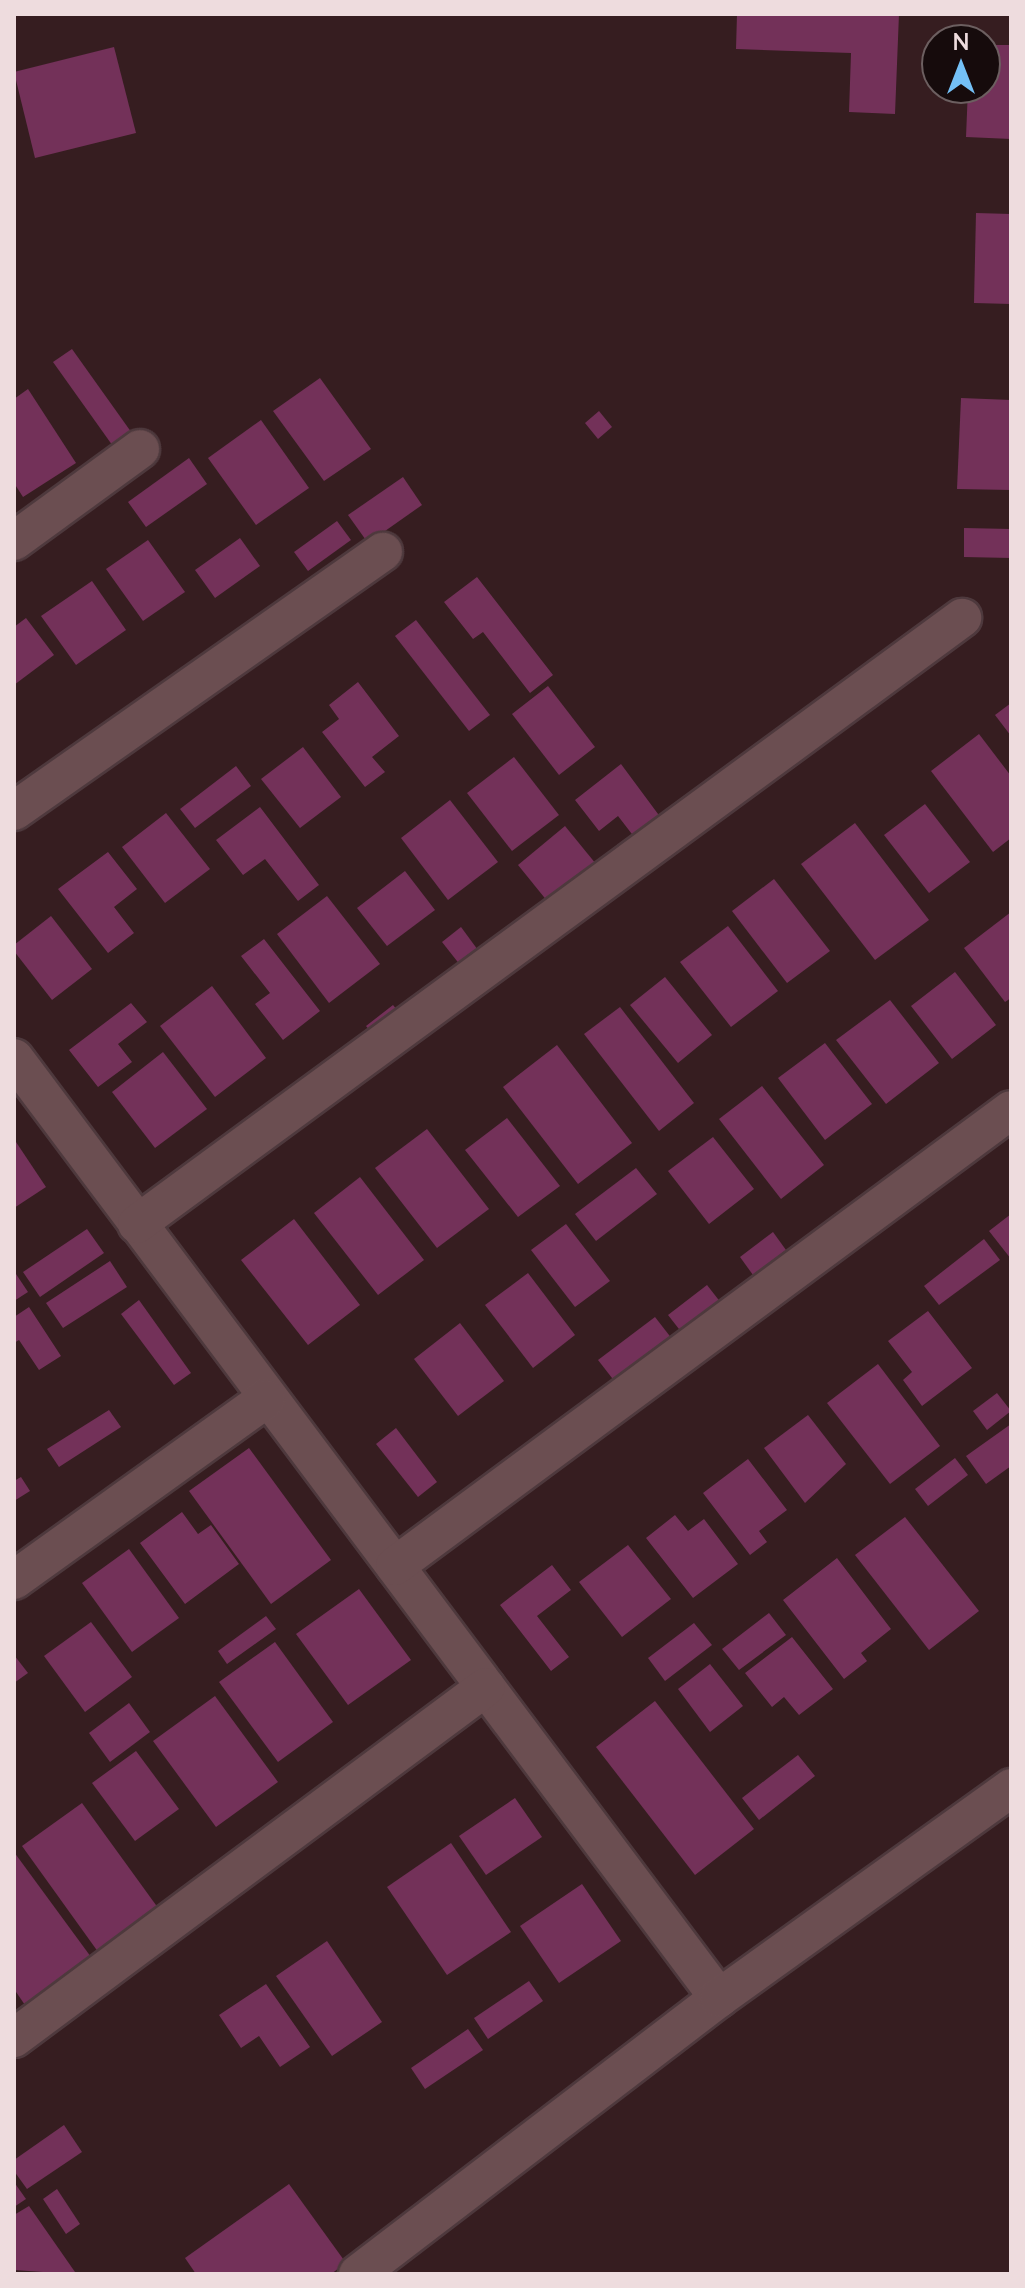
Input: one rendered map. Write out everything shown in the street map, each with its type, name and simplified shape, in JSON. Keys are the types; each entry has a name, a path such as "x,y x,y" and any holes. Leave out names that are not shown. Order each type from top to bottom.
{"street":[{"path":"14,541 140,449"},
{"path":"14,811 383,552"},
{"path":"137,1224 962,618"},
{"path":"14,1058 266,1399 719,1998"},
{"path":"395,1566 1011,1110"},
{"path":"14,1580 266,1399"},
{"path":"14,2038 486,1687"},
{"path":"358,2274 719,1998 1011,1788"}],"building":[{"path":"737,14 899,14 895,114 849,112 851,53 736,49"},
{"path":"1001,45 1011,45 1011,139 966,137 967,104 1001,104"},
{"path":"114,47 136,133 35,158 14,72"},
{"path":"976,213 1011,214 1011,304 974,303"},
{"path":"72,349 134,436 115,449 53,362"},
{"path":"320,378 371,449 324,481 273,411"},
{"path":"28,389 76,463 23,497 14,483 14,399"},
{"path":"961,398 1011,400 1011,490 957,489"},
{"path":"599,411 612,427 598,439 585,423"},
{"path":"261,420 309,488 256,525 208,458"},
{"path":"189,458 207,484 146,527 128,502"},
{"path":"403,477 422,505 368,543 348,515"},
{"path":"337,521 351,540 308,571 294,552"},
{"path":"964,528 1011,529 1011,558 964,557"},
{"path":"240,538 260,566 215,598 195,570"},
{"path":"148,540 185,592 143,621 106,569"},
{"path":"477,577 553,675 530,693 483,632 473,639 444,602"},
{"path":"92,581 126,630 76,665 41,616"},
{"path":"26,618 54,655 14,685 14,627"},
{"path":"416,620 490,715 469,731 395,636"},
{"path":"358,682 399,736 372,757 385,772 365,787 322,732 339,719 329,705"},
{"path":"548,686 595,747 559,775 512,714"},
{"path":"1011,703 1011,736 995,715"},
{"path":"979,734 1011,776 1011,838 993,852 931,771"},
{"path":"303,747 341,797 300,828 261,779"},
{"path":"514,757 559,815 512,851 467,793"},
{"path":"621,764 661,818 635,838 618,816 599,831 575,800"},
{"path":"236,766 251,786 195,828 180,809"},
{"path":"450,800 498,862 448,900 401,838"},
{"path":"925,804 970,862 929,893 884,835"},
{"path":"260,807 319,885 298,901 265,859 243,875 216,840"},
{"path":"166,813 210,869 165,903 122,847"},
{"path":"855,823 929,920 875,960 801,864"},
{"path":"565,826 596,864 548,902 518,865"},
{"path":"108,852 137,889 114,907 134,933 108,953 58,889"},
{"path":"405,871 435,910 387,946 357,908"},
{"path":"774,879 830,951 787,983 732,911"},
{"path":"327,896 380,964 329,1003 277,934"},
{"path":"1011,912 1011,998 1005,1002 964,948"},
{"path":"51,916 92,969 52,1000 14,951 14,945"},
{"path":"728,926 778,991 731,1027 680,962"},
{"path":"461,927 486,961 468,975 442,942"},
{"path":"264,939 320,1011 283,1040 255,1004 270,993 241,956"},
{"path":"955,972 996,1025 952,1059 911,1006"},
{"path":"665,977 712,1035 678,1063 630,1005"},
{"path":"212,986 266,1058 215,1097 160,1026"},
{"path":"890,1000 939,1063 886,1104 836,1040"},
{"path":"131,1003 147,1022 118,1044 132,1062 98,1087 69,1050"},
{"path":"393,1005 405,1020 378,1041 366,1026"},
{"path":"620,1007 694,1103 659,1131 584,1034"},
{"path":"825,1043 872,1104 825,1140 778,1078"},
{"path":"557,1045 632,1143 578,1184 503,1087"},
{"path":"163,1052 207,1109 155,1148 112,1092"},
{"path":"762,1086 824,1165 781,1199 719,1119"},
{"path":"507,1118 560,1186 518,1217 465,1150"},
{"path":"427,1129 489,1209 437,1248 375,1168"},
{"path":"713,1137 754,1189 709,1224 668,1171"},
{"path":"14,1139 46,1187 14,1208"},
{"path":"636,1168 657,1194 596,1241 575,1214"},
{"path":"360,1177 424,1260 378,1295 314,1213"},
{"path":"1011,1214 1011,1259 989,1231"},
{"path":"294,1219 360,1305 308,1345 241,1260"},
{"path":"566,1224 610,1281 575,1307 531,1250"},
{"path":"87,1229 104,1253 40,1297 23,1272"},
{"path":"773,1232 786,1250 753,1275 740,1257"},
{"path":"984,1239 1000,1260 939,1305 924,1286"},
{"path":"110,1261 127,1287 63,1328 46,1303"},
{"path":"14,1271 28,1292 14,1301"},
{"path":"528,1273 575,1335 533,1368 485,1305"},
{"path":"707,1285 725,1308 686,1338 668,1315"},
{"path":"139,1300 191,1373 174,1385 121,1314"},
{"path":"29,1307 61,1356 39,1370 19,1340 14,1343 14,1317"},
{"path":"928,1311 972,1368 922,1406 903,1380 912,1372 888,1341"},
{"path":"655,1317 676,1344 619,1387 598,1360"},
{"path":"460,1323 504,1381 458,1416 414,1359"},
{"path":"878,1364 940,1446 890,1484 827,1403"},
{"path":"997,1393 1011,1411 987,1430 973,1411"},
{"path":"109,1410 121,1427 59,1467 47,1449"},
{"path":"808,1415 846,1464 805,1503 764,1448"},
{"path":"1011,1424 1011,1466 986,1484 966,1456"},
{"path":"396,1428 437,1482 418,1497 376,1444"},
{"path":"249,1448 331,1560 271,1604 189,1491"},
{"path":"955,1458 968,1475 928,1506 915,1489"},
{"path":"748,1459 787,1510 759,1531 767,1542 750,1555 703,1493"},
{"path":"21,1477 30,1491 14,1501 14,1481"},
{"path":"182,1512 198,1534 211,1525 239,1564 185,1604 140,1543"},
{"path":"675,1515 688,1531 704,1519 738,1564 693,1598 646,1538"},
{"path":"905,1517 979,1611 929,1650 855,1555"},
{"path":"628,1545 671,1599 622,1637 579,1582"},
{"path":"129,1549 179,1618 132,1652 82,1583"},
{"path":"837,1558 891,1629 861,1653 867,1661 844,1679 783,1600"},
{"path":"552,1565 571,1590 537,1616 569,1657 551,1671 500,1605"},
{"path":"359,1589 411,1660 348,1705 296,1634"},
{"path":"769,1613 786,1635 739,1670 722,1649"},
{"path":"266,1616 276,1629 227,1664 218,1651"},
{"path":"91,1622 132,1677 85,1712 44,1656"},
{"path":"694,1623 712,1645 665,1681 648,1658"},
{"path":"792,1637 833,1689 799,1715 784,1697 772,1707 745,1673"},
{"path":"275,1642 333,1722 278,1762 219,1682"},
{"path":"14,1655 28,1673 14,1683"},
{"path":"710,1664 743,1706 710,1732 678,1689"},
{"path":"215,1696 278,1782 216,1827 153,1741"},
{"path":"655,1701 754,1829 695,1875 596,1747"},
{"path":"129,1703 150,1732 110,1762 89,1733"},
{"path":"136,1751 179,1809 135,1841 92,1783"},
{"path":"798,1755 815,1776 759,1820 742,1798"},
{"path":"515,1798 542,1837 486,1875 459,1836"},
{"path":"82,1803 161,1912 101,1956 22,1846"},
{"path":"451,1843 511,1932 447,1975 387,1887"},
{"path":"14,1852 91,1957 25,2005 14,1989"},
{"path":"582,1884 621,1941 559,1983 520,1926"},
{"path":"327,1941 382,2022 332,2056 276,1976"},
{"path":"529,1981 543,2001 488,2039 474,2018"},
{"path":"266,1984 310,2047 280,2067 259,2036 241,2048 219,2015"},
{"path":"468,2029 483,2050 425,2089 411,2068"},
{"path":"64,2125 82,2152 27,2189 14,2171 14,2160"},
{"path":"14,2182 26,2199 14,2207"},
{"path":"289,2184 346,2263 331,2274 196,2274 185,2258"},
{"path":"57,2189 80,2224 66,2234 43,2199"},
{"path":"29,2206 75,2272 72,2274 14,2270 14,2215"}]}
